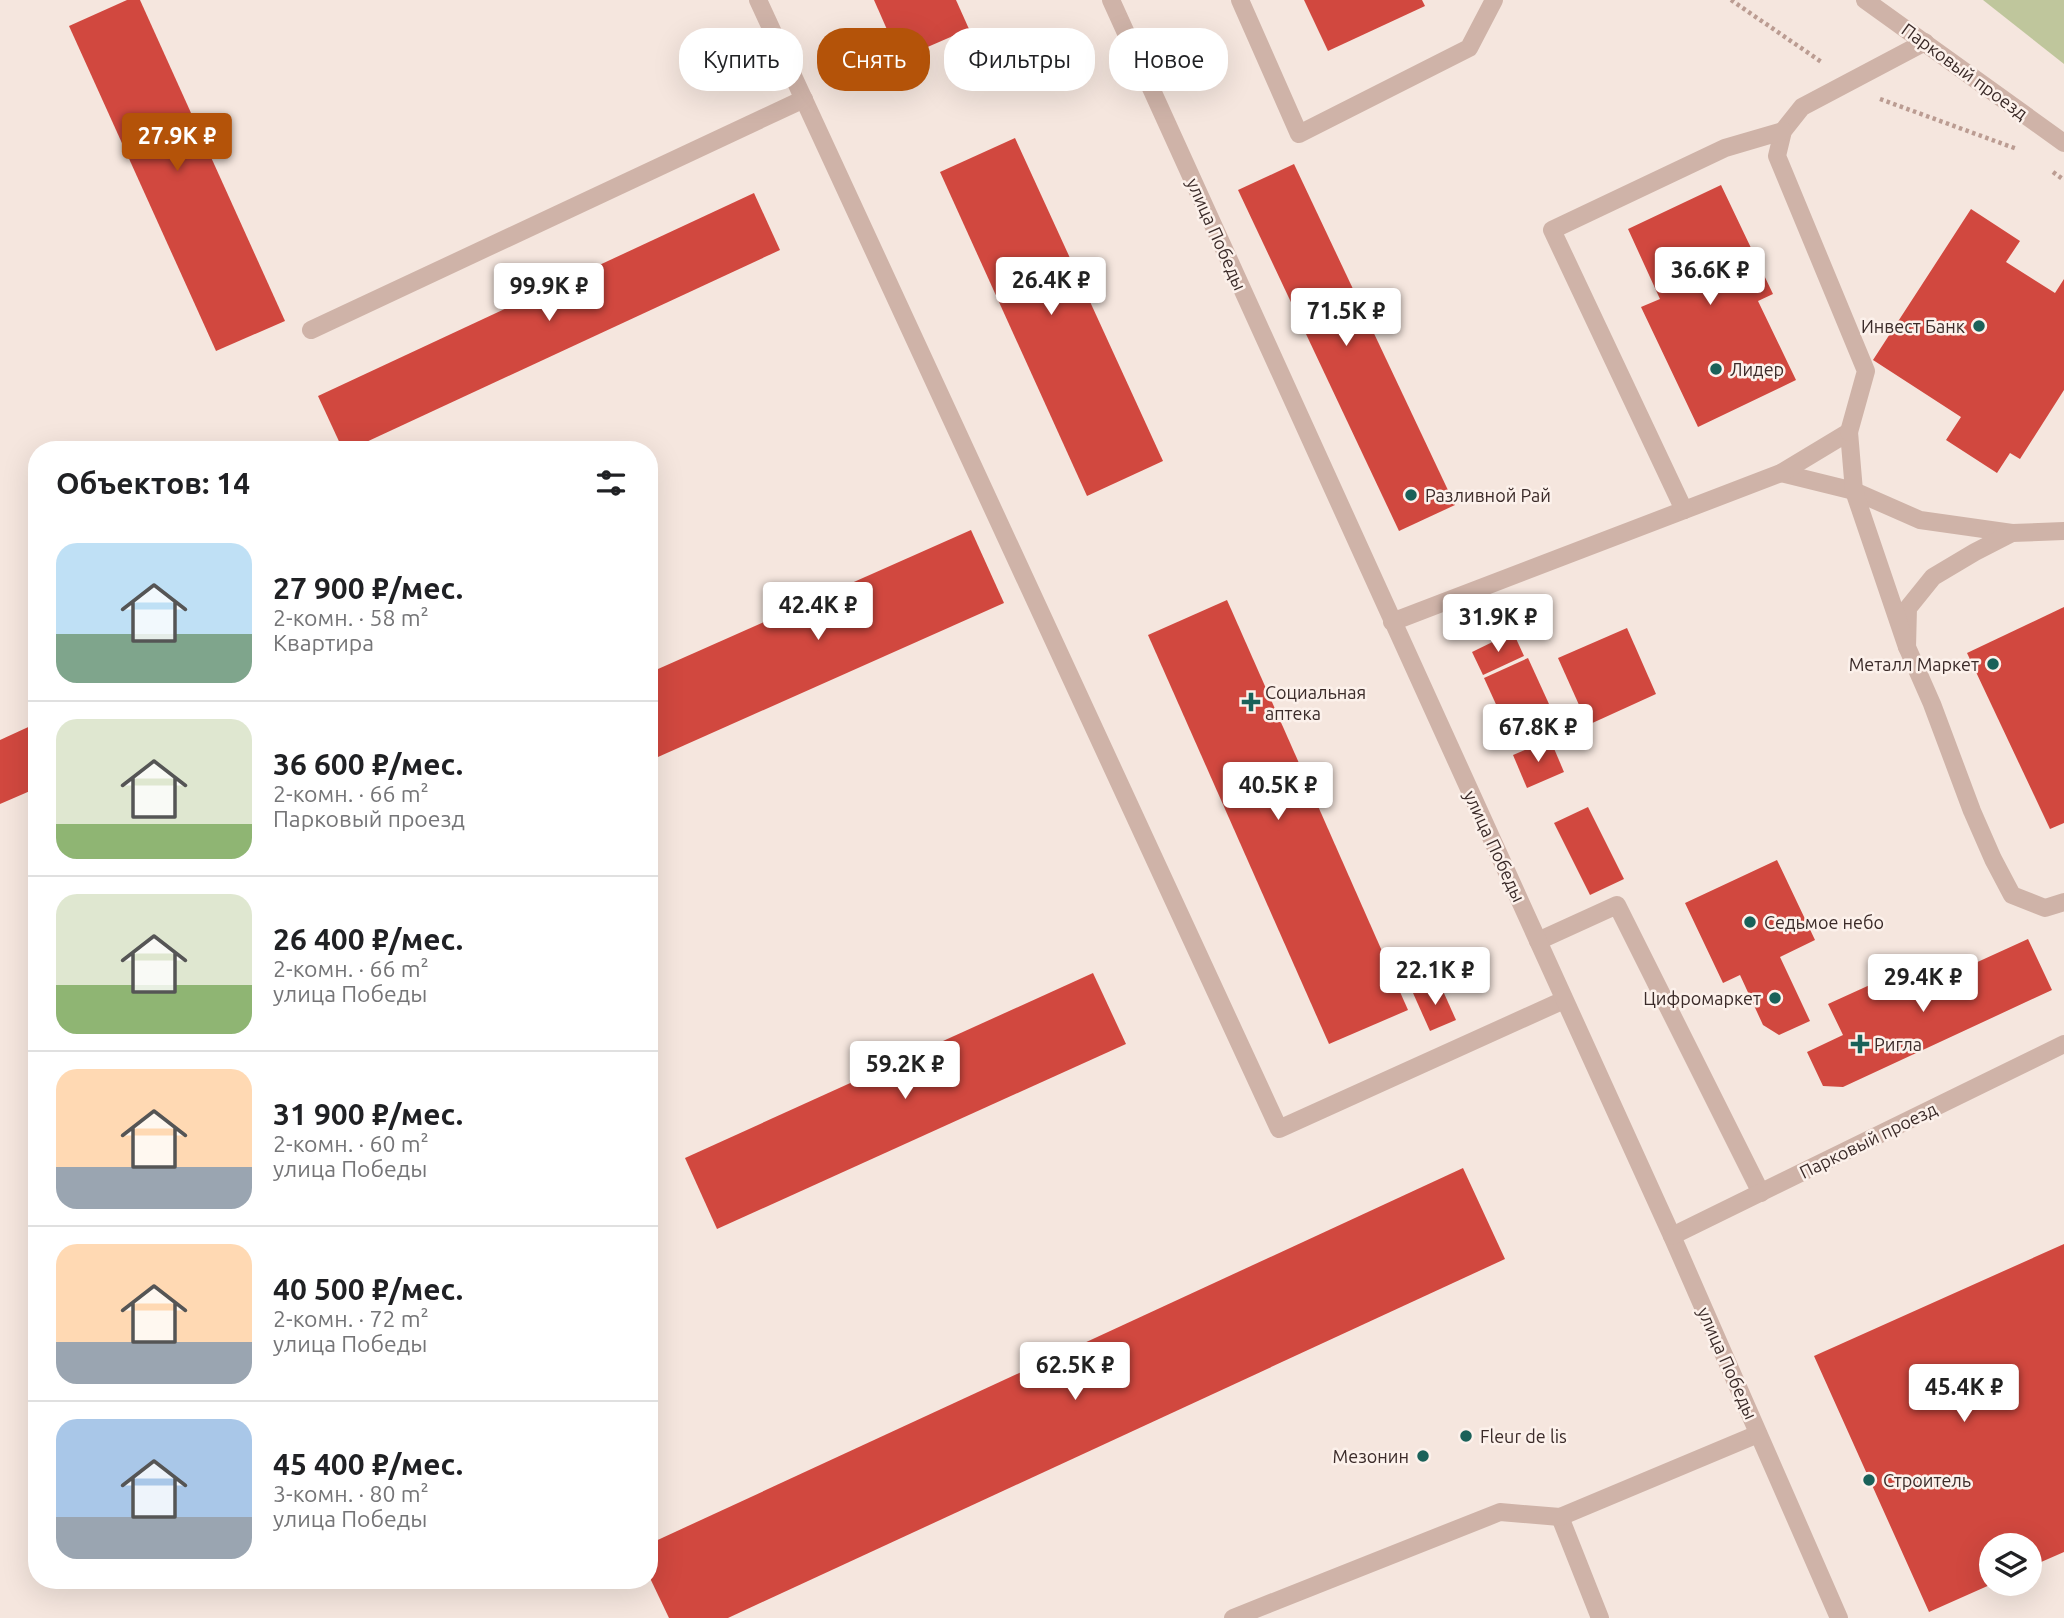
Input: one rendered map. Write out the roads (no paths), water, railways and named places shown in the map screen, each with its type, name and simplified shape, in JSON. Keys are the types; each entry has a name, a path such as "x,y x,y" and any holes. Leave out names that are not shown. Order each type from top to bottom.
{"street":[{"path":"758,0 1279,1129 1564,1000"},
{"name":"улица Победы","path":"1111,0 1672,1236 1839,1618"},
{"path":"1240,0 1299,134 1469,48 1494,0"},
{"name":"Парковый проезд","path":"1865,0 2064,143"},
{"path":"1925,42 1802,107 1783,131 1777,156 1866,371 1849,432 1854,491 1907,647 1932,704 1977,823 2012,895 2045,908 2064,902"},
{"path":"311,330 804,99"},
{"path":"1684,510 1552,230 1725,148 1783,131"},
{"path":"1392,622 1781,473 1849,432"},
{"path":"1781,473 1854,491 1920,520 2012,533 2064,531"},
{"path":"1907,647 1908,608 1933,577 2012,533"},
{"path":"1538,941 1617,905 1761,1192"},
{"name":"Парковый проезд","path":"1672,1236 2064,1044"},
{"path":"1234,1618 1500,1512 1560,1517 1758,1433"},
{"path":"1560,1517 1600,1618"}],"place":[{"name":"Инвест Банк","path":"1979,326"},
{"name":"Лидер","path":"1716,369"},
{"name":"Разливной Рай","path":"1411,495"},
{"name":"Металл Маркет","path":"1993,664"},
{"name":"Социальная аптека","path":"1251,702"},
{"name":"Седьмое небо","path":"1750,922"},
{"name":"Цифромаркет","path":"1775,998"},
{"name":"Ригла","path":"1860,1044"},
{"name":"Fleur de lis","path":"1466,1436"},
{"name":"Мезонин","path":"1423,1456"},
{"name":"Строитель","path":"1869,1480"}]}
